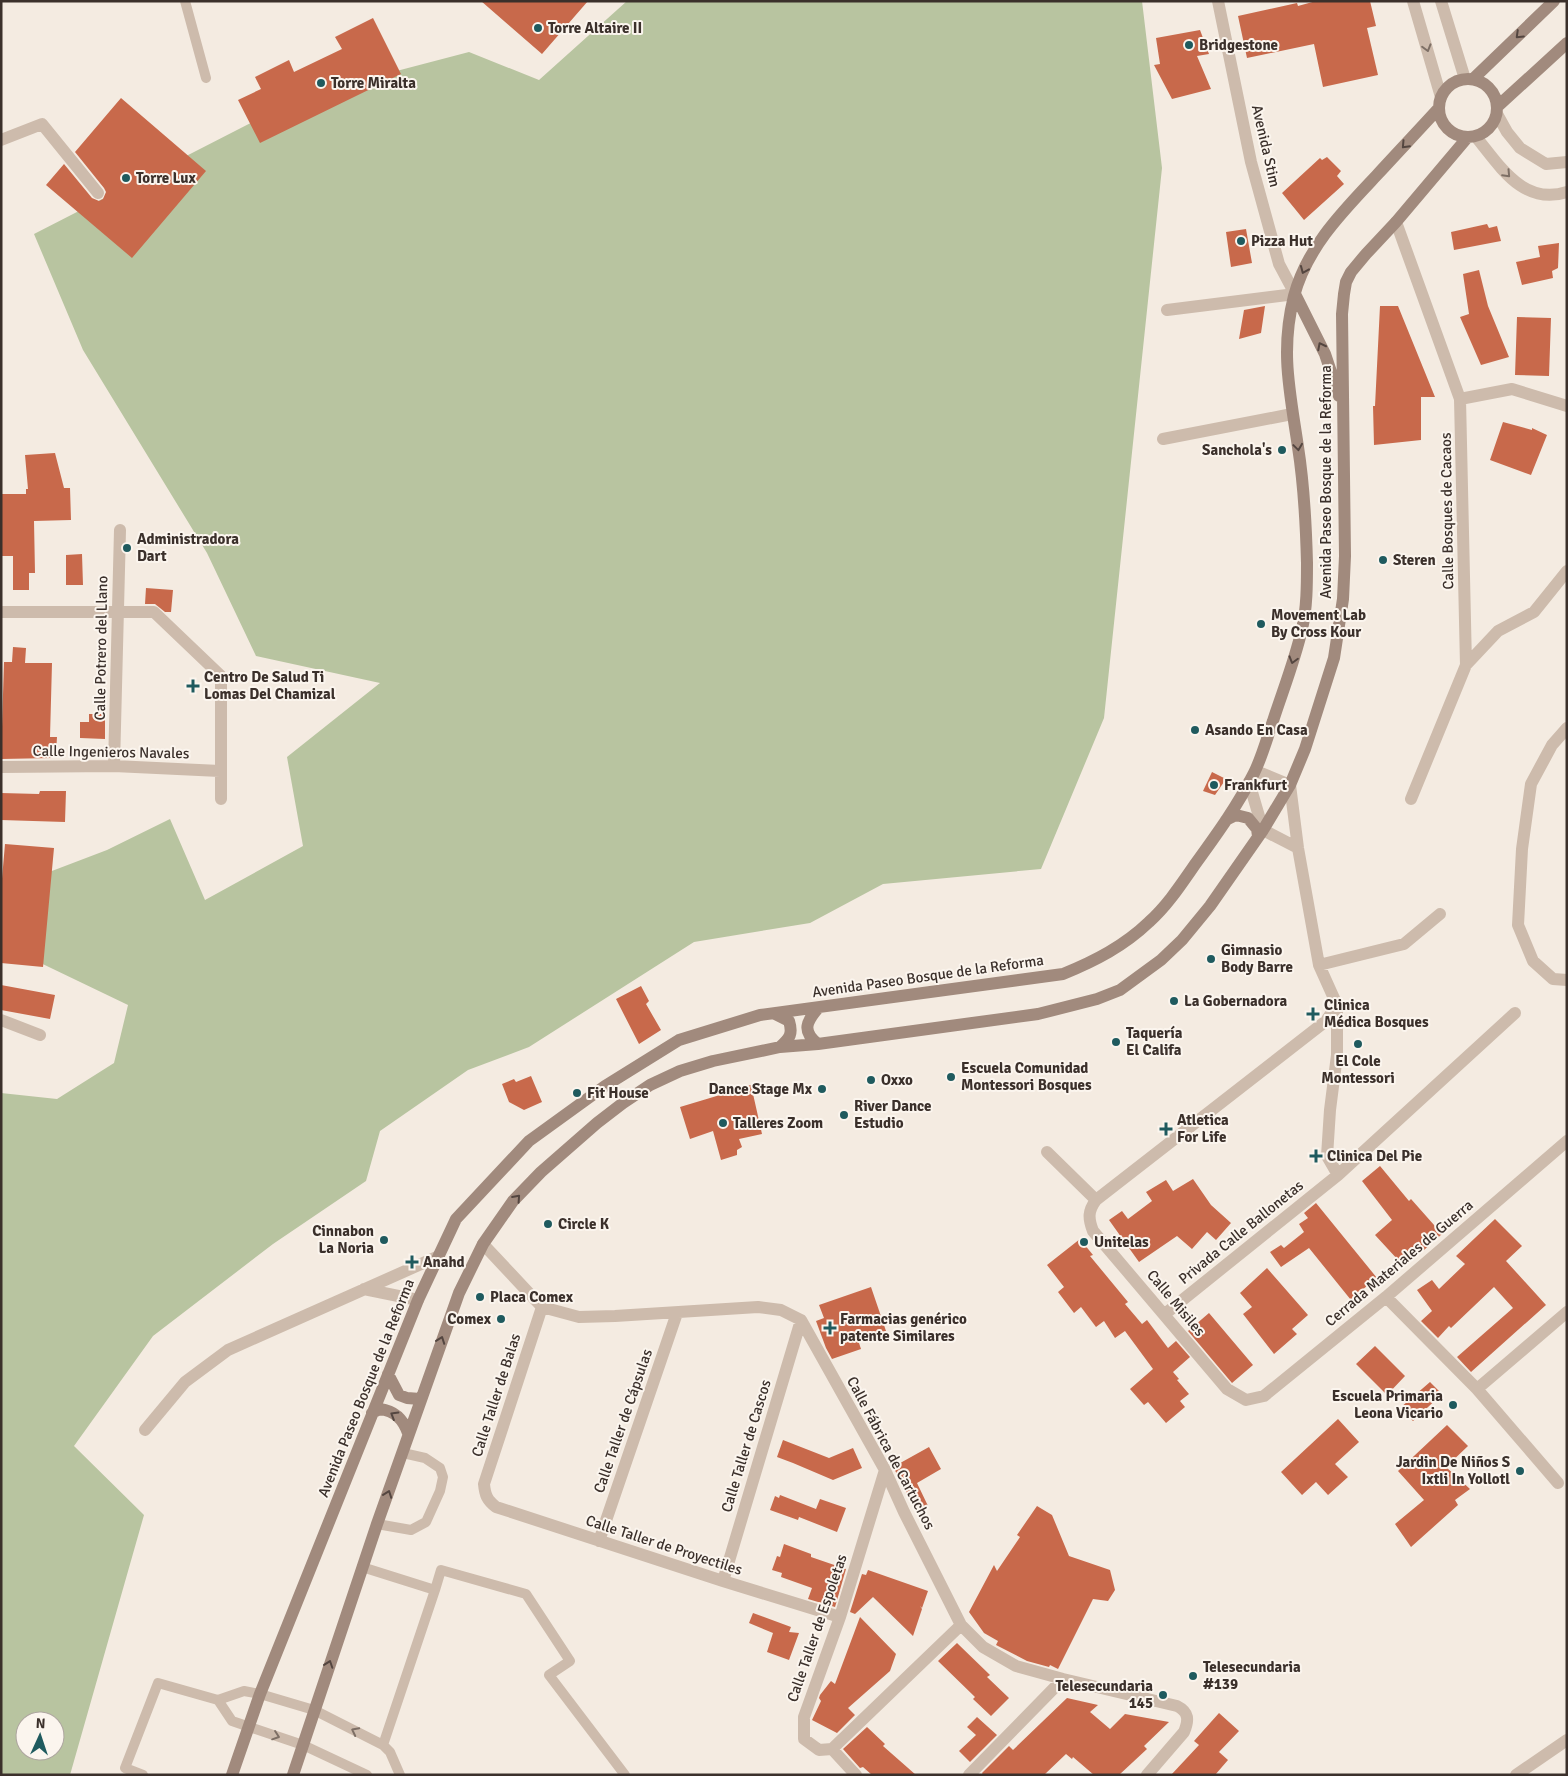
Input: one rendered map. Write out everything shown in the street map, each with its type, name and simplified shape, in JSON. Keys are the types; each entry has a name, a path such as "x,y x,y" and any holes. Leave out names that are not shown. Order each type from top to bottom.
{"main road":[{"path":"1554,1 1469,79 1455,82 1448,87 1440,103 1440,119 1445,127 1451,132 1472,137 1484,133 1491,127 1498,110 1567,43"},
{"path":"1469,79 1488,87 1494,94 1498,110"},
{"name":"Avenida Paseo Bosque de la Reforma","path":"232,1775 260,1694 418,1300 456,1219 529,1141 605,1086 679,1040 760,1015 1026,981 1063,974 1091,963 1112,951 1150,922 1172,896 1226,820 1252,776 1298,644 1302,627 1306,592 1306,522 1298,447 1288,383 1287,353 1289,322 1295,294 1312,252 1325,234 1344,210 1440,103"},
{"name":"Avenida Paseo Bosque de la Reforma","path":"293,1775 362,1567 403,1453 408,1433 459,1293 483,1244 513,1202 541,1172 623,1103 650,1086 680,1071 713,1061 780,1047 818,1044 1038,1014 1097,999 1120,990 1161,960 1191,930 1210,906 1290,785 1314,724 1334,658 1343,599 1345,556 1342,314 1346,282 1351,272 1366,254 1472,137"},
{"path":"1295,294 1326,354 1343,408"},
{"path":"1226,820 1236,815 1248,818 1260,833"},
{"path":"818,1008 809,1019 807,1026 810,1038 818,1044"},
{"path":"774,1013 789,1021 792,1029 789,1040 780,1047"},
{"path":"388,1374 399,1396 420,1399"},
{"path":"372,1413 380,1409 396,1414 404,1422 408,1433"}],"street":[{"name":"Avenida Stim","path":"1218,1 1251,162 1279,264 1295,294"},
{"path":"1413,1 1440,103"},
{"path":"1441,1 1469,79"},
{"path":"1498,110 1508,132 1520,148 1546,164 1567,162"},
{"path":"1,140 42,124 98,193"},
{"path":"1472,137 1510,178 1535,194 1556,195 1567,192"},
{"name":"Calle Bosques de Cacaos","path":"1396,222 1460,399 1466,665 1410,799"},
{"path":"1167,310 1295,294"},
{"path":"1460,399 1512,389 1567,406"},
{"path":"1163,439 1292,414"},
{"name":"Calle Potrero del Llano","path":"114,766 120,530"},
{"path":"1466,665 1498,631 1534,612 1567,571"},
{"path":"1,612 154,612 221,676 221,799"},
{"path":"1567,728 1552,745 1532,784 1522,849 1518,925 1533,962 1553,979 1567,980"},
{"name":"Calle Ingenieros Navales","path":"1,767 114,766 220,771"},
{"path":"1298,848 1260,833 1252,776 1290,785 1298,848 1320,965 1337,1005 1337,1054 1330,1110 1327,1156 1338,1175"},
{"path":"1320,965 1404,944 1440,914"},
{"path":"1047,1152 1096,1200 1326,1021 1337,1005"},
{"name":"Privada Calle Ballonetas","path":"1165,1314 1338,1175 1516,1013"},
{"path":"1,1020 40,1035"},
{"name":"Cerrada Materiales de Guerra","path":"1246,1400 1264,1396 1386,1297 1567,1141"},
{"name":"Calle Misiles","path":"1096,1200 1090,1210 1089,1220 1093,1230 1227,1389 1246,1400"},
{"path":"483,1244 542,1307 579,1317 758,1307 781,1310 800,1320"},
{"path":"144,1430 185,1382 228,1350 439,1256"},
{"path":"364,1290 418,1300"},
{"path":"1386,1297 1477,1389 1558,1483"},
{"name":"Calle Taller de Balas","path":"485,1494 484,1484 542,1307"},
{"path":"1477,1389 1567,1312"},
{"name":"Calle Taller de Cápsulas","path":"599,1541 677,1313"},
{"name":"Calle Fábrica de Cartuchos","path":"800,1320 885,1470 961,1625 983,1647 1016,1666 1063,1680 1184,1709 1187,1714 1188,1724 1184,1732 1147,1775"},
{"name":"Calle Taller de Cascos","path":"723,1581 800,1320"},
{"name":"Calle Taller de Espoletas","path":"832,1749 819,1750 804,1739 804,1717 840,1616 885,1470"},
{"name":"Calle Taller de Proyectiles","path":"485,1494 489,1502 496,1507 723,1581 840,1616"},
{"path":"856,1775 832,1749 961,1625"},
{"path":"969,1775 1063,1680"},
{"path":"1516,1775 1567,1740"}],"lane":[{"path":"185,1 206,78"},
{"path":"377,1524 411,1530 426,1522 440,1491 443,1477 440,1468 425,1458 403,1453"},
{"path":"362,1567 435,1590"},
{"path":"382,1746 441,1570 526,1594 570,1661 549,1675 625,1775"},
{"path":"143,1775 126,1768 158,1683 218,1700 244,1691 314,1710 390,1752 400,1775"},
{"path":"218,1700 232,1721 303,1746 367,1775"}],"green space":[{"path":"627,1 1142,1 1162,168 1104,718 1041,869 883,884 810,923 694,942 529,1047 468,1070 380,1131 366,1181 273,1244 153,1336 74,1446 144,1515 70,1775 1,1775 1,1093 57,1099 114,1063 128,1005 26,956 23,882 107,850 170,819 205,900 303,846 287,757 380,683 256,656 207,553 83,350 34,234 305,95 469,52 539,80"}],"building":[{"name":"Torre Altaire II","path":"481,1 588,1 542,54"},
{"path":"1316,1 1370,1 1376,26 1367,28 1378,75 1323,87 1314,44 1247,58 1238,16 1297,3 1298,6"},
{"name":"Torre Miralta","path":"373,18 401,74 260,143 238,100 261,89 255,77 289,60 294,72 342,49 335,37"},
{"path":"1200,30 1209,54 1197,56 1211,89 1172,99 1154,65 1160,64 1156,38"},
{"name":"Torre Lux","path":"121,98 206,171 132,258 46,185 64,164 92,198 99,201 103,199 106,192 104,188 75,152"},
{"path":"1327,157 1341,171 1337,176 1344,184 1304,220 1282,193 1320,158 1322,160"},
{"path":"1487,224 1489,228 1497,226 1501,241 1454,250 1451,232"},
{"path":"1246,229 1252,263 1231,267 1226,232"},
{"path":"1559,243 1558,268 1552,271 1553,278 1522,285 1516,262 1540,257 1538,246"},
{"path":"1479,270 1488,306 1509,357 1481,365 1460,317 1469,314 1463,274"},
{"path":"1265,306 1261,333 1239,339 1244,310"},
{"path":"1380,306 1398,306 1435,397 1421,397 1421,440 1374,445 1373,406 1375,406"},
{"path":"1517,317 1551,318 1549,376 1515,375"},
{"path":"1503,422 1532,430 1532,428 1547,435 1531,475 1490,460"},
{"path":"55,453 64,488 70,488 71,520 34,521 35,573 29,573 29,590 13,590 13,556 2,556 1,494 26,494 26,489 28,489 25,455"},
{"path":"82,554 83,585 66,585 66,555"},
{"path":"146,588 173,590 171,612 165,612 155,604 145,604"},
{"path":"13,647 26,648 25,663 52,663 50,737 57,737 56,753 52,753 52,758 1,759 4,662 12,662"},
{"path":"89,714 105,714 105,739 80,738 80,722 89,722"},
{"name":"Frankfurt","path":"1212,772 1226,779 1215,795 1203,791"},
{"path":"40,791 66,791 65,822 1,820 1,793 39,794"},
{"path":"5,844 54,848 43,967 1,963 1,890"},
{"path":"1,985 55,995 50,1019 1,1010"},
{"path":"641,986 649,1001 646,1004 661,1030 639,1044 616,999"},
{"path":"531,1076 542,1102 524,1110 509,1102 502,1084 514,1079 516,1082"},
{"path":"751,1085 762,1134 739,1139 742,1147 737,1150 737,1155 721,1160 713,1131 690,1139 680,1107 730,1092 729,1090"},
{"path":"1380,1166 1409,1201 1411,1199 1442,1234 1424,1250 1418,1244 1399,1261 1375,1235 1392,1220 1362,1181"},
{"path":"1193,1179 1211,1205 1231,1223 1216,1240 1207,1232 1192,1249 1177,1236 1139,1262 1109,1220 1122,1211 1128,1219 1152,1201 1146,1192 1166,1180 1173,1191"},
{"path":"1316,1203 1377,1278 1362,1290 1367,1296 1355,1305 1309,1248 1281,1267 1270,1252 1281,1245 1284,1248 1304,1232 1299,1224 1308,1218 1304,1213"},
{"path":"1495,1219 1522,1246 1506,1261 1546,1305 1471,1372 1457,1357 1513,1308 1494,1287 1438,1338 1421,1321 1432,1311 1417,1290 1432,1280 1439,1289 1465,1264 1456,1256"},
{"path":"1080,1239 1093,1255 1090,1256 1128,1302 1125,1304 1142,1324 1147,1320 1168,1348 1176,1341 1190,1357 1173,1372 1189,1394 1180,1401 1185,1407 1166,1423 1148,1402 1144,1405 1130,1389 1153,1369 1125,1331 1115,1338 1104,1321 1096,1327 1081,1307 1074,1313 1058,1292 1064,1287 1047,1265"},
{"path":"1267,1268 1308,1315 1292,1329 1297,1334 1274,1354 1243,1314 1252,1307 1240,1293"},
{"path":"871,1287 886,1331 858,1340 861,1349 832,1359 816,1321 824,1318 819,1305"},
{"path":"1209,1313 1253,1365 1232,1383 1188,1331"},
{"path":"1375,1346 1405,1376 1387,1395 1356,1364"},
{"path":"1430,1382 1442,1394 1413,1421 1400,1408"},
{"path":"1338,1419 1359,1442 1335,1464 1348,1477 1328,1495 1316,1482 1302,1495 1281,1472"},
{"path":"1447,1425 1468,1446 1446,1467 1470,1489 1455,1500 1458,1505 1411,1547 1395,1524 1424,1500 1398,1471"},
{"path":"783,1440 829,1458 853,1448 862,1468 833,1480 777,1457"},
{"path":"929,1447 941,1469 917,1483 928,1506 916,1512 893,1467"},
{"path":"780,1495 816,1509 820,1499 846,1508 837,1532 799,1517 798,1520 770,1510 775,1496 779,1498"},
{"path":"1037,1506 1052,1515 1069,1556 1110,1570 1115,1590 1108,1601 1093,1599 1058,1669 1050,1665 1049,1667 1027,1661 996,1645 998,1641 984,1633 969,1612 994,1565 997,1571 1020,1537 1017,1535"},
{"path":"784,1544 811,1554 811,1557 846,1569 835,1607 808,1599 812,1588 781,1577 782,1573 772,1570 777,1556 780,1557"},
{"path":"868,1570 928,1591 922,1608 920,1606 922,1609 913,1636 873,1597 855,1614 850,1612 862,1574 866,1575"},
{"path":"753,1613 791,1627 789,1632 799,1633 789,1660 767,1652 773,1633 749,1623"},
{"path":"860,1617 896,1654 890,1671 848,1708 855,1715 837,1733 812,1720 821,1701 820,1695 831,1681 835,1684"},
{"path":"957,1643 990,1675 987,1677 1009,1698 991,1716 973,1699 975,1697 938,1661"},
{"path":"1067,1698 1098,1705 1090,1712 1110,1729 1125,1714 1169,1722 1144,1746 1147,1749 1119,1775 1094,1775 1073,1757 1072,1759 1066,1754 1044,1775 983,1775 982,1773 1009,1746 1013,1750"},
{"path":"1219,1713 1239,1731 1219,1752 1228,1760 1215,1775 1171,1775 1199,1745 1194,1741"},
{"path":"977,1717 997,1735 970,1762 959,1751 976,1735 967,1727"},
{"path":"867,1727 885,1744 883,1746 916,1775 872,1775 863,1767 860,1768 843,1749"}],"place":[{"name":"Torre Altaire II","path":"538,28"},
{"name":"Bridgestone","path":"1189,45"},
{"name":"Torre Miralta","path":"321,83"},
{"name":"Torre Lux","path":"126,178"},
{"name":"Pizza Hut","path":"1241,241"},
{"name":"Sanchola's","path":"1282,450"},
{"name":"Administradora Dart","path":"127,548"},
{"name":"Steren","path":"1383,560"},
{"name":"Movement Lab By Cross Kour","path":"1261,624"},
{"name":"Centro De Salud Ti Lomas Del Chamizal","path":"193,686"},
{"name":"Asando En Casa","path":"1195,730"},
{"name":"Frankfurt","path":"1214,785"},
{"name":"Gimnasio Body Barre","path":"1211,959"},
{"name":"La Gobernadora","path":"1174,1001"},
{"name":"Clinica Médica Bosques","path":"1313,1014"},
{"name":"Taquería El Califa","path":"1116,1042"},
{"name":"El Cole Montessori","path":"1358,1044"},
{"name":"Escuela Comunidad Montessori Bosques","path":"951,1077"},
{"name":"Oxxo","path":"871,1080"},
{"name":"Dance Stage Mx","path":"822,1089"},
{"name":"Fit House","path":"577,1093"},
{"name":"River Dance Estudio","path":"844,1115"},
{"name":"Talleres Zoom","path":"723,1123"},
{"name":"Atletica For Life","path":"1166,1129"},
{"name":"Clinica Del Pie","path":"1316,1156"},
{"name":"Circle K","path":"548,1224"},
{"name":"Cinnabon La Noria","path":"384,1240"},
{"name":"Unitelas","path":"1084,1242"},
{"name":"Anahd","path":"412,1262"},
{"name":"Placa Comex","path":"480,1297"},
{"name":"Comex","path":"501,1319"},
{"name":"Farmacias genérico patente Similares","path":"830,1328"},
{"name":"Escuela Primaria Leona Vicario","path":"1453,1405"},
{"name":"Jardin De Niños S Ixtli In Yollotl","path":"1520,1471"},
{"name":"Telesecundaria #139","path":"1193,1676"},
{"name":"Telesecundaria 145","path":"1163,1695"}]}
